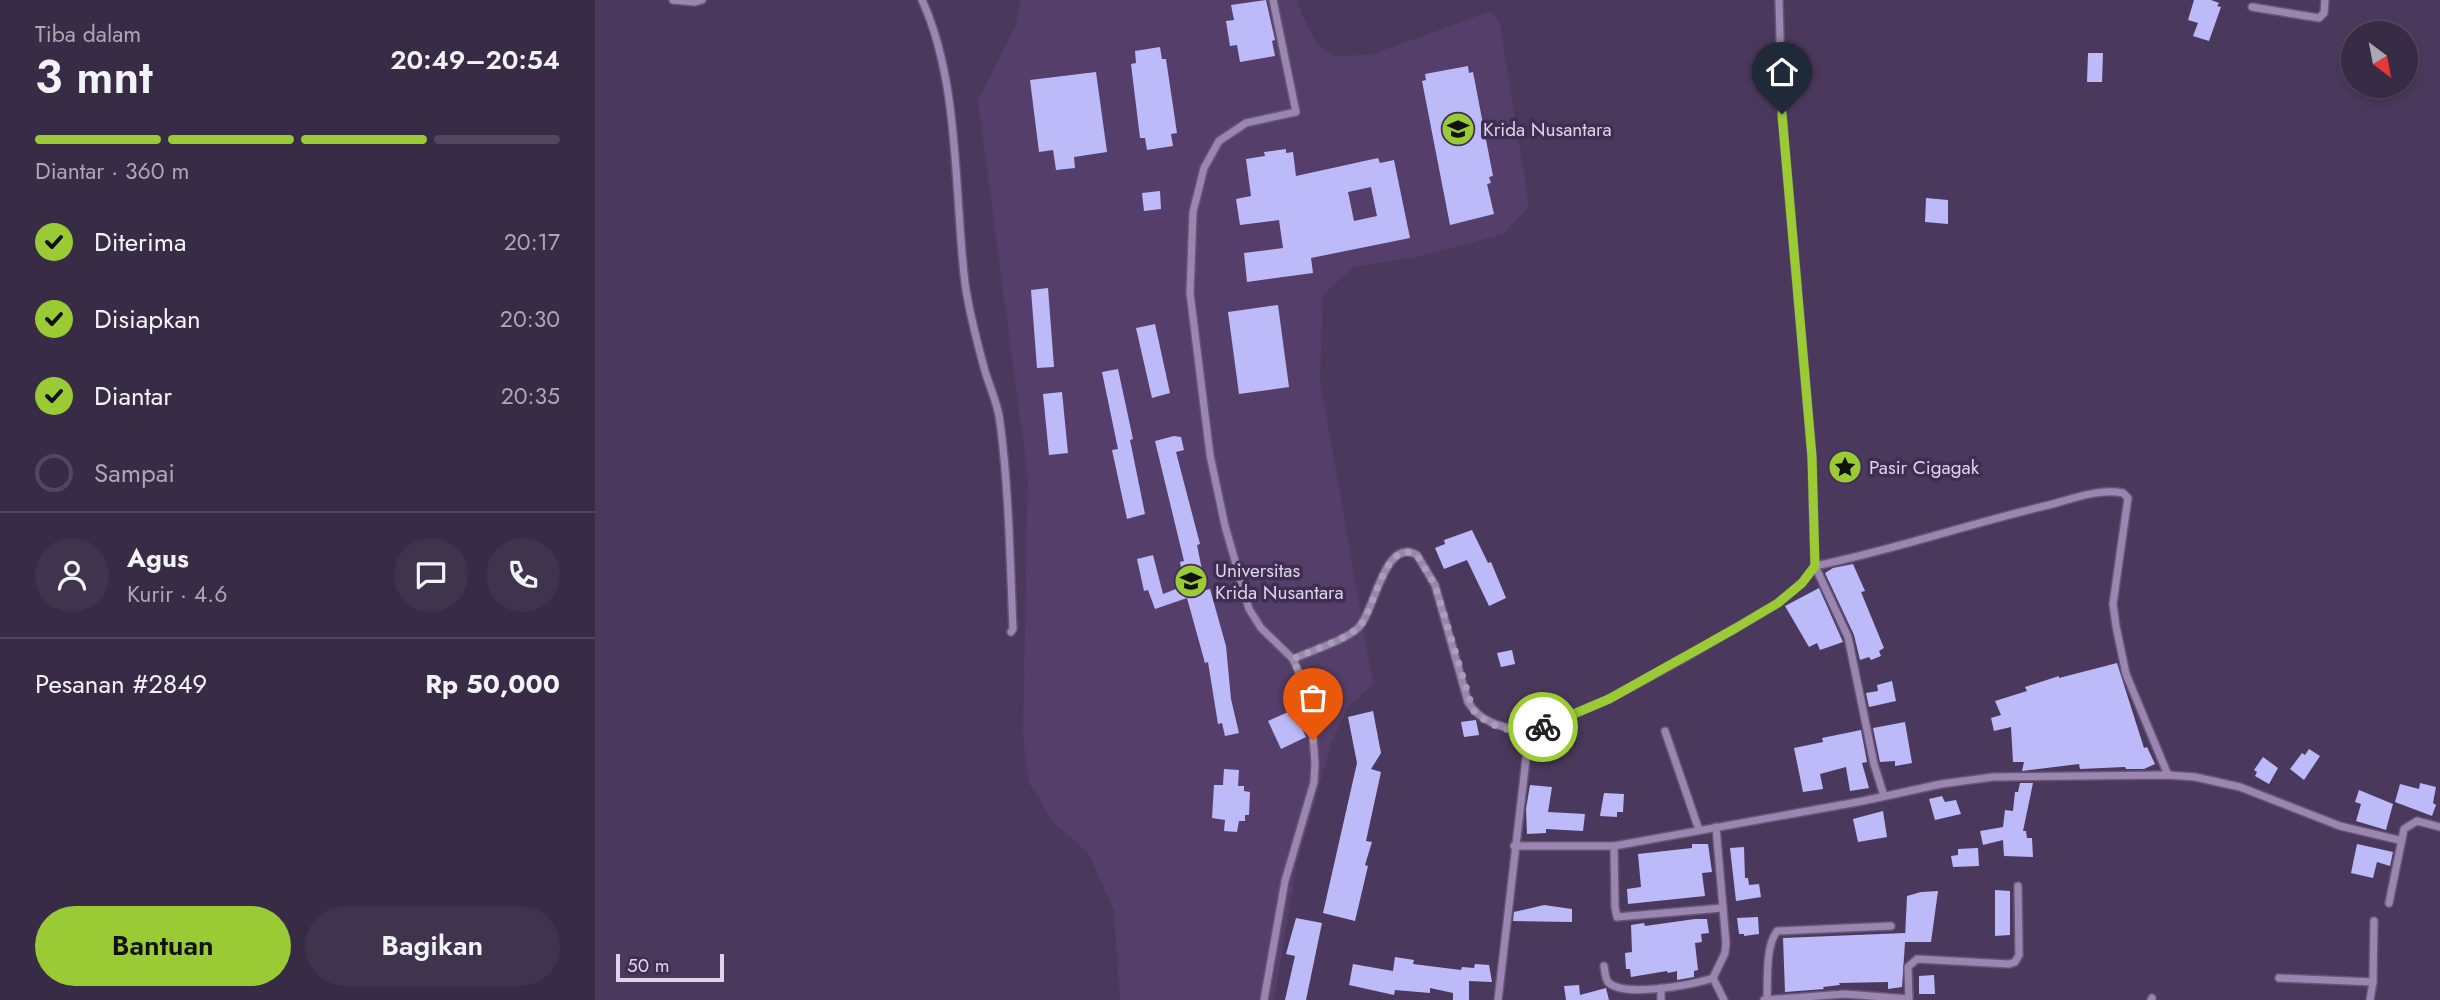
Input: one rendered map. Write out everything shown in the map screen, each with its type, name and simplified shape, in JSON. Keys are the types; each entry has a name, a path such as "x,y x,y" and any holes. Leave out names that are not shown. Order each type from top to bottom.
{"street":[{"path":"673,0 702,0"},
{"path":"922,0 933,23 948,102 965,284 977,340 1000,420 1007,501 1011,632"},
{"path":"1264,1000 1285,881 1314,782 1310,698 1293,659 1261,628 1249,609 1228,538 1210,455 1190,293 1193,212 1204,169 1220,141 1246,123 1296,112 1273,0"},
{"path":"1779,0 1784,139 1812,457 1815,566 1848,637 1874,764 1884,796"},
{"path":"2252,7 2319,18 2324,13 2325,0"},
{"path":"1293,659 1358,627 1389,563 1398,554 1412,552 1424,564 1435,585 1473,710 1480,719 1529,733 1609,699 1704,647 1778,603 1802,583 1815,566 1855,558 2035,508 2096,494 2123,493 2128,498 2113,604 2116,626 2126,674 2168,775"},
{"path":"1665,731 1699,830"},
{"path":"1499,1000 1514,846 1529,733"},
{"path":"1514,846 1614,846 1941,784 1993,777 2168,775 2222,783 2290,804 2340,826 2399,840"},
{"path":"2389,902 2399,840 2404,829 2412,822 2440,827"},
{"path":"1713,978 1725,953 1716,827"},
{"path":"1614,846 1617,917 1722,908"},
{"path":"1891,926 1777,931 1770,948 1766,1000 1840,997 1909,999 1908,967 1917,959 2009,964 2015,962 2019,955 2018,886"},
{"path":"2370,1000 2374,921"},
{"path":"1604,966 1606,980 1610,984 1630,989 1661,988 1713,978"},
{"path":"1713,978 1724,1000"},
{"path":"2279,978 2373,982"},
{"path":"1661,988 1661,1000"}],"shaded area":[{"name":"Universitas Krida Nusantara","path":"1021,0 1298,0 1301,13 1316,43 1334,56 1371,55 1491,11 1500,24 1529,207 1503,234 1417,257 1354,267 1323,294 1320,379 1373,684 1347,708 1331,744 1297,863 1274,1000 1120,1000 1114,911 1090,856 1052,820 1029,783 1023,736 1028,478 978,101 1016,24"}],"building":[{"path":"1266,0 1275,40 1272,41 1275,56 1240,62 1237,45 1230,46 1226,21 1234,20 1231,5"},
{"path":"2194,0 2211,0 2219,3 2217,6 2221,7 2209,41 2193,36 2198,23 2188,20"},
{"path":"1160,47 1162,59 1166,59 1177,133 1171,134 1173,146 1147,150 1145,138 1140,138 1131,64 1136,63 1135,51"},
{"path":"2088,53 2103,53 2102,82 2087,82"},
{"name":"Krida Nusantara","path":"1468,66 1469,73 1473,72 1493,176 1489,177 1491,183 1487,184 1494,214 1450,225 1422,81 1426,80 1425,74"},
{"path":"1096,72 1107,152 1074,157 1075,168 1056,170 1053,150 1039,152 1030,80"},
{"path":"1286,149 1286,153 1293,152 1296,176 1378,158 1380,163 1394,160 1410,238 1311,258 1313,273 1247,282 1244,253 1283,248 1279,220 1240,225 1236,199 1251,196 1246,159 1265,156 1264,152","holes":["1371,187 1377,216 1354,221 1348,192"]},
{"path":"1160,191 1161,209 1144,211 1142,193"},
{"path":"1926,198 1948,200 1948,224 1925,222"},
{"path":"1048,288 1054,367 1037,368 1031,290"},
{"path":"1278,305 1289,387 1239,394 1228,312"},
{"path":"1155,324 1170,393 1152,398 1136,328"},
{"path":"1118,369 1145,514 1127,519 1112,450 1118,449 1102,372"},
{"path":"1062,392 1068,453 1049,455 1043,394"},
{"path":"1181,437 1184,450 1176,452 1200,544 1197,545 1206,590 1210,589 1226,646 1231,699 1239,733 1225,736 1222,723 1218,724 1208,662 1205,663 1187,598 1155,609 1148,590 1144,591 1137,559 1153,555 1163,594 1184,586 1180,562 1184,561 1155,441"},
{"path":"1472,530 1488,563 1491,562 1506,598 1489,606 1467,560 1444,569 1435,548 1445,544 1444,540"},
{"path":"1853,564 1865,591 1861,592 1884,648 1879,651 1881,656 1871,660 1869,657 1860,660 1854,635 1825,573 1833,568"},
{"path":"1819,588 1843,642 1820,650 1817,643 1809,647 1785,606"},
{"path":"1512,650 1515,664 1501,667 1497,653"},
{"path":"2117,663 2144,748 2147,747 2155,764 2144,769 2080,769 2079,764 2022,771 2024,762 2013,762 2011,727 1994,731 1991,718 2001,715 1995,701 2027,691 2025,687 2059,676"},
{"path":"1892,681 1896,701 1869,707 1866,693 1878,691 1877,685"},
{"path":"1293,710 1306,737 1281,749 1268,721"},
{"path":"1373,711 1381,753 1371,769 1381,772 1366,841 1372,842 1365,865 1368,866 1355,921 1323,913 1357,763 1348,717"},
{"path":"1476,720 1479,735 1464,737 1461,722"},
{"path":"1905,722 1912,763 1895,766 1895,761 1880,762 1873,728"},
{"path":"1861,730 1867,762 1862,763 1869,788 1850,791 1846,767 1820,774 1823,789 1803,792 1794,748 1823,742 1822,738"},
{"path":"2309,749 2320,756 2304,780 2290,769 2302,753 2305,755"},
{"path":"2263,757 2278,768 2269,784 2255,776 2257,772 2254,770"},
{"path":"1224,769 1239,770 1238,786 1244,786 1244,791 1250,792 1249,815 1245,815 1245,821 1239,821 1237,832 1224,831 1225,820 1212,818 1214,785 1223,785"},
{"path":"2020,783 2033,783 2023,831 2026,831 2027,838 2032,838 2033,857 2004,856 2003,840 1983,845 1980,831 2003,827 2005,810 2013,811 2015,792 2018,792"},
{"path":"2420,783 2436,787 2433,803 2436,805 2432,816 2395,802 2400,784 2419,789"},
{"path":"1530,785 1552,787 1548,812 1585,814 1583,831 1546,829 1546,833 1527,834 1526,809"},
{"path":"2359,790 2393,804 2386,830 2356,821 2361,804 2355,802"},
{"path":"1604,793 1624,794 1623,812 1617,812 1617,817 1600,816"},
{"path":"1942,796 1945,802 1956,800 1961,814 1935,820 1929,799"},
{"path":"1883,811 1887,837 1858,842 1853,819"},
{"path":"1692,844 1708,844 1712,872 1702,873 1705,896 1628,904 1627,889 1641,887 1638,854 1692,848"},
{"path":"2357,844 2393,852 2390,866 2377,862 2373,878 2351,873"},
{"path":"1744,847 1745,878 1748,878 1749,885 1759,884 1761,897 1736,901 1730,848"},
{"path":"1978,848 1979,866 1953,867 1951,856 1958,855 1958,849"},
{"path":"1995,890 2010,891 2010,935 1995,936"},
{"path":"1938,891 1931,942 1905,942 1902,987 1888,989 1888,982 1839,983 1840,985 1823,987 1824,989 1785,992 1783,938 1905,933 1905,938 1907,896"},
{"path":"1544,905 1572,909 1572,922 1513,921 1514,912"},
{"path":"1758,917 1759,934 1739,934 1737,918"},
{"path":"1296,918 1322,923 1306,1000 1285,1000 1295,956 1286,954"},
{"path":"1707,919 1709,933 1701,934 1702,942 1695,943 1698,970 1694,971 1694,977 1677,980 1677,971 1667,971 1631,977 1630,969 1626,969 1625,953 1632,952 1631,925 1644,923 1645,926"},
{"path":"1395,957 1414,960 1413,964 1461,970 1462,967 1474,968 1475,964 1489,965 1492,982 1469,981 1469,1000 1453,1000 1453,993 1430,988 1430,993 1395,990 1394,995 1349,985 1353,964 1393,971"},
{"path":"1934,975 1935,994 1919,994 1919,976"},
{"path":"1579,985 1580,995 1606,988 1609,1000 1566,1000 1564,986"}],"way so far":[{"path":"1313,740 1310,698 1293,659 1358,627 1389,563 1405,551 1417,555 1435,585 1468,702 1480,719 1529,733 1543,727"}],"place":[{"name":"Krida Nusantara","path":"1458,129"},
{"name":"Pasir Cigagak","path":"1845,467"},
{"name":"Universitas Krida Nusantara","path":"1191,581"}],"route":[{"path":"1543,727 1609,699 1736,628 1778,603 1802,583 1815,566 1812,457 1782,114"}]}
